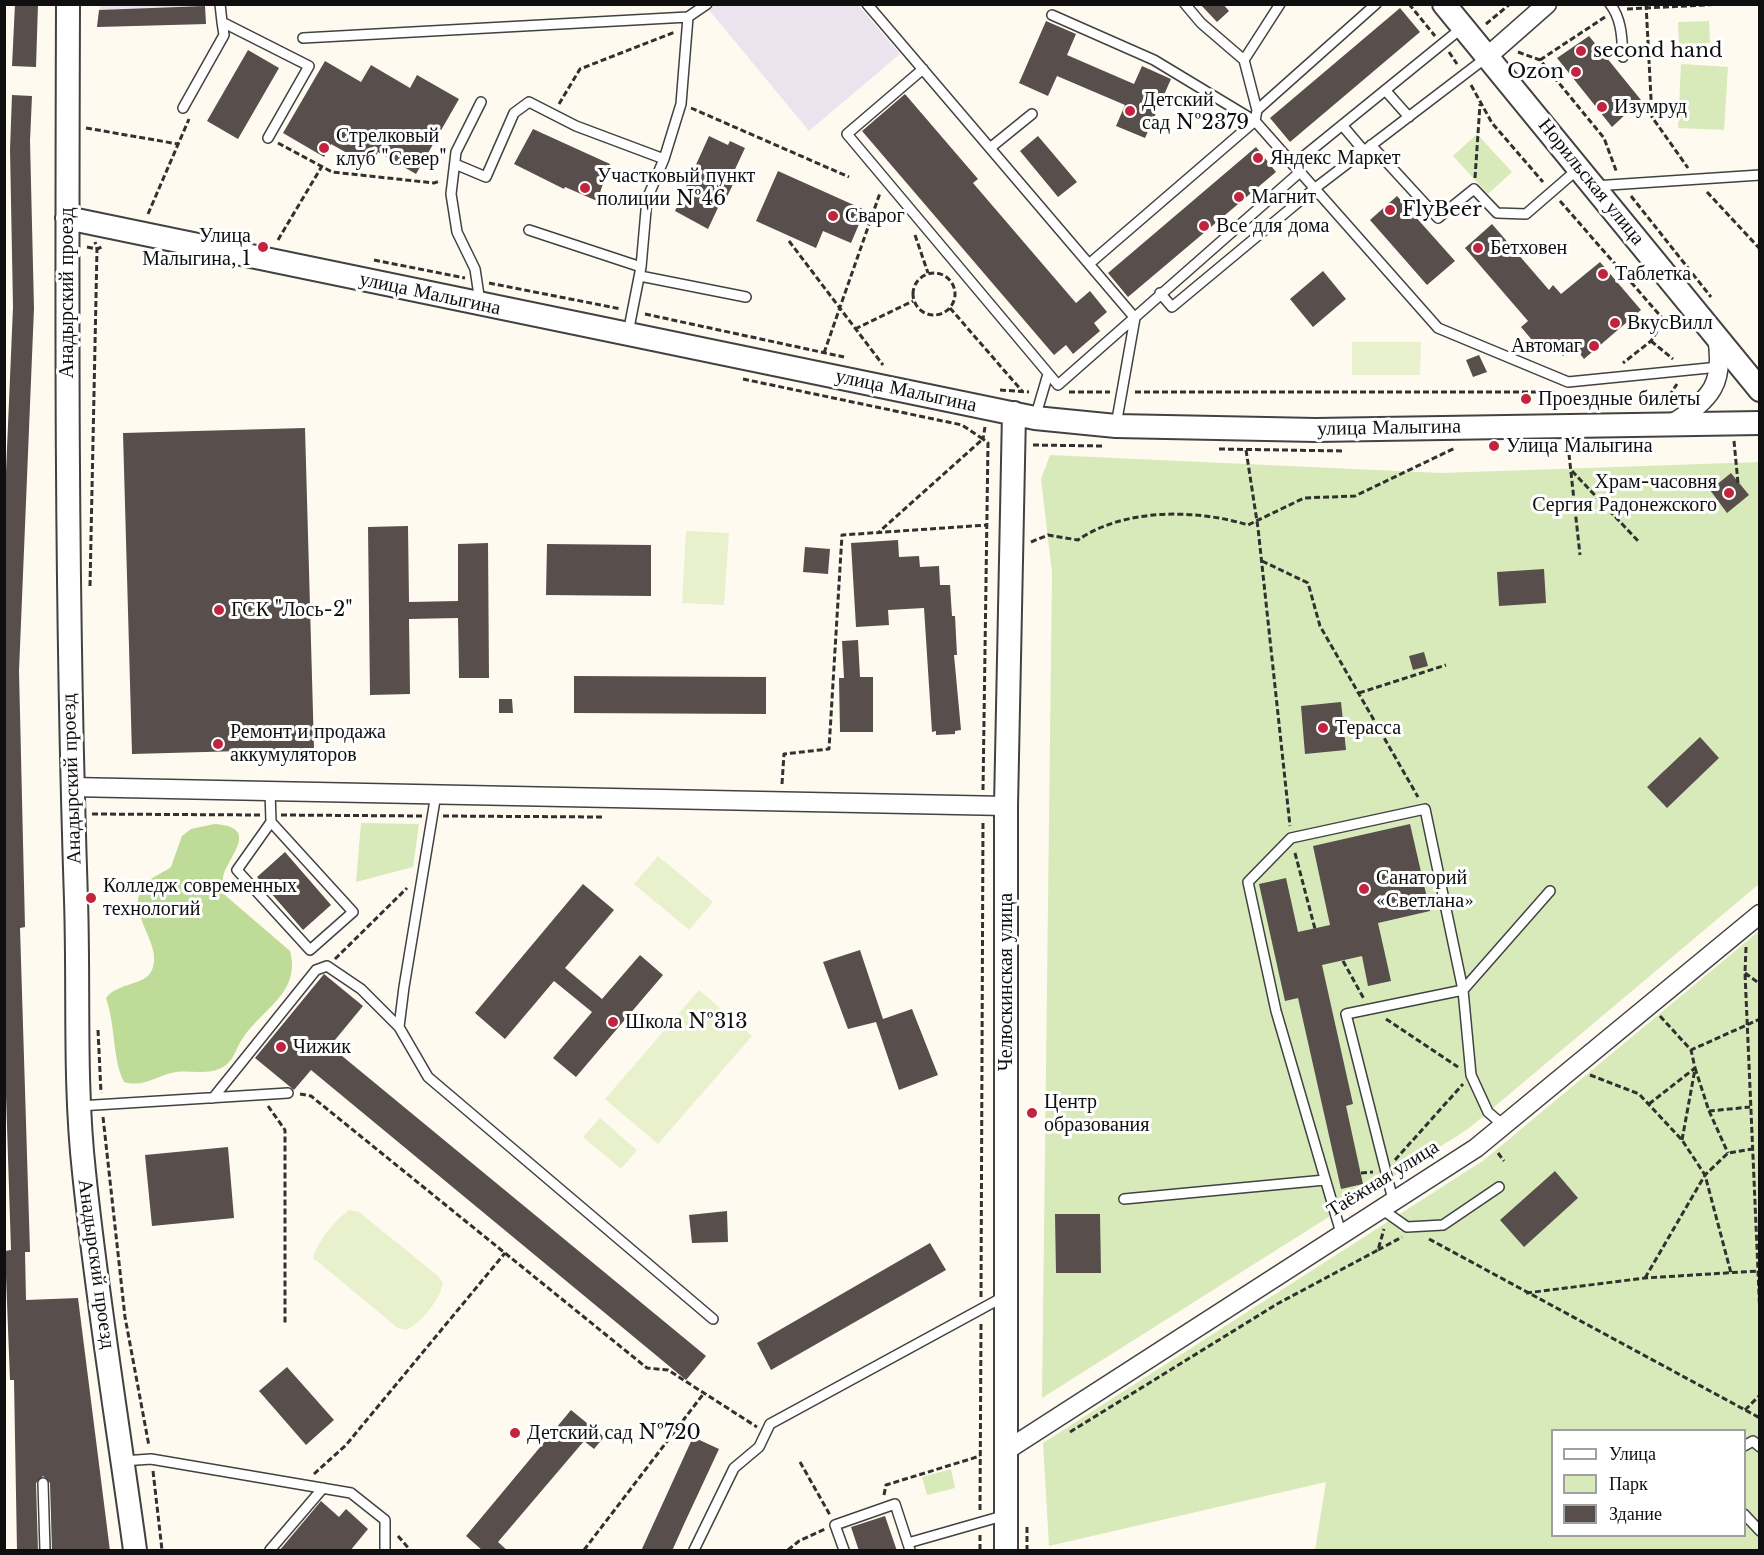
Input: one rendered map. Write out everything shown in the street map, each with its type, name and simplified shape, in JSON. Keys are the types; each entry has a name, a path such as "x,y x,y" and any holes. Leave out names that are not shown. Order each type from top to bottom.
{"street":[{"name":"Анадырский проезд","path":"68,4 71,787 76,901 79,1106 84,1172 135,1551"},
{"name":"Норильская улица","path":"1444,4 1474,26 1488,56 1760,390"},
{"path":"1488,56 1547,4"},
{"name":"улица Малыгина","path":"68,218 480,304 630,322 1024,416 1116,426 1316,430 1760,423"},
{"path":"1673,423 1699,407 1713,390 1720,367 1717,338"},
{"name":"Челюскинская улица","path":"1006,1551 1006,806 1024,416"},
{"path":"71,787 1006,806"},
{"name":"Таёжная улица","path":"1007,1450 1476,1148 1760,914"}],"lane":[{"path":"183,108 224,35 220,4"},
{"path":"303,38 688,17 707,4"},
{"path":"867,4 1135,318"},
{"path":"1089,264 1255,121 1257,110 1244,60 1201,23 1185,4"},
{"path":"1244,60 1280,4"},
{"path":"1257,110 1376,4"},
{"path":"1610,4 1615,10 1621,28 1623,57"},
{"path":"1052,15 1154,60 1255,121 1438,328 1568,382 1720,367"},
{"path":"630,322 640,271 647,199 664,159 681,104 688,17"},
{"path":"222,22 309,66 268,138"},
{"path":"923,69 847,134 1058,385 1135,318 1342,125 1442,44 1474,26"},
{"path":"1160,293 1172,307 1314,189 1488,56"},
{"path":"1385,90 1409,117"},
{"path":"480,304 475,269 457,232 451,194 456,152 481,102"},
{"path":"455,164 486,177 514,113 529,102 576,126 664,159"},
{"path":"990,148 1032,114"},
{"path":"1342,125 1438,218 1474,189 1497,213 1526,214 1579,168"},
{"path":"1594,186 1760,175"},
{"path":"529,230 640,271 746,297"},
{"path":"1116,426 1135,318"},
{"path":"1024,416 1041,392 1048,374"},
{"path":"270,791 271,818 237,870 310,950 353,912 271,818"},
{"path":"399,1027 436,794"},
{"path":"1341,1233 1276,1011 1248,882 1291,838 1425,809 1462,990 1471,1075 1488,1112 1503,1125"},
{"path":"1499,1187 1443,1225 1410,1229 1387,1204 1384,1172 1346,1014 1462,990 1550,891"},
{"path":"213,1098 316,970 327,966 361,989 399,1027 428,1077 713,1319"},
{"path":"79,1106 288,1093"},
{"path":"1124,1199 1324,1180"},
{"path":"694,1551 734,1468 759,1447 770,1424 1007,1295"},
{"path":"1746,1445 1753,1441 1760,1447"},
{"path":"123,1461 151,1459 351,1493 385,1520 385,1551"},
{"path":"43,1483 45,1551"},
{"path":"270,1551 322,1488"},
{"path":"844,1551 835,1524 895,1504 909,1547 1006,1515"},
{"path":"1746,1516 1760,1531"}],"path":[{"path":"1409,4 1464,74 1492,123 1664,320 1651,341 1617,368 1594,379"},
{"path":"1474,26 1510,4"},
{"path":"1646,4 1652,117 1695,178 1760,249"},
{"path":"553,115 580,69 686,28"},
{"path":"1474,189 1480,102"},
{"path":"681,104 849,177"},
{"path":"148,214 191,113 183,108"},
{"path":"86,128 178,144"},
{"path":"268,138 332,172 434,183 453,176"},
{"path":"278,240 322,166"},
{"path":"824,353 885,181"},
{"path":"138,212 159,216"},
{"path":"268,238 290,243"},
{"path":"789,241 883,366"},
{"path":"367,258 477,281 630,322 853,359"},
{"path":"928,273 938,273 949,279 955,294 950,308 932,316 919,310 913,301 914,286 928,273"},
{"path":"855,329 913,301"},
{"path":"950,308 1022,391"},
{"path":"1651,341 1686,371"},
{"path":"873,363 894,368"},
{"path":"879,532 983,439 993,389 1041,392 1553,393 1563,390"},
{"path":"1733,437 1738,483"},
{"path":"980,1551 983,805 988,443 983,439"},
{"path":"1568,441 1580,555"},
{"path":"1029,543 1048,535 1078,540 1096,527 1149,513 1162,516 1209,514 1248,525 1304,498 1354,496 1462,445"},
{"path":"1246,450 1262,560 1291,838 1315,929"},
{"path":"1571,470 1640,543"},
{"path":"780,801 784,754 829,748 842,535 987,525"},
{"path":"1262,560 1308,583 1320,626 1425,809"},
{"path":"1359,693 1446,665"},
{"path":"87,814 271,818 609,817"},
{"path":"972,822 983,826"},
{"path":"327,966 423,872"},
{"path":"1746,943 1744,973 1760,1317"},
{"path":"1343,962 1370,1008 1471,1075 1384,1172 1360,1173"},
{"path":"1744,973 1760,984"},
{"path":"1654,1010 1691,1050 1709,1111 1728,1153"},
{"path":"1691,1050 1747,1027 1760,1019"},
{"path":"1650,1104 1695,1068"},
{"path":"1682,1140 1695,1068"},
{"path":"1580,1071 1639,1094 1682,1140 1705,1175 1731,1273"},
{"path":"288,1093 311,1096 647,1368 668,1371 766,1433"},
{"path":"260,1095 285,1130 285,1323"},
{"path":"1709,1111 1750,1107"},
{"path":"1645,1278 1705,1175 1728,1153 1752,1149"},
{"path":"1377,1250 1410,1229 1760,1418"},
{"path":"302,1484 346,1445 505,1253"},
{"path":"1526,1293 1645,1278 1759,1271"},
{"path":"584,1551 704,1393"},
{"path":"1745,1410 1760,1395"},
{"path":"882,1508 886,1485 980,1456"},
{"path":"788,1551 799,1541 835,1524 800,1462"}],"shaded area":[{"path":"100,5 205,5 206,24 97,27"},
{"path":"715,5 858,5 900,54 809,131 708,9"}],"green space":[{"path":"1709,21 1710,43 1679,44 1678,22"},
{"path":"1681,64 1728,67 1724,130 1678,128"},
{"path":"1477,134 1512,172 1488,194 1453,156"},
{"path":"1352,342 1421,342 1420,375 1352,375"},
{"path":"1050,455 1441,473 1760,462 1759,884 1468,1129 1042,1398 1052,572 1041,479"},
{"path":"686,531 729,533 724,605 682,603"},
{"path":"361,823 419,824 413,867 356,882"},
{"path":"214,824 229,826 236,831 239,837 238,845 223,878 226,896 290,951 292,966 290,978 278,999 251,1027 226,1065 208,1072 176,1072 145,1082 124,1082 120,1073 106,998 117,989 144,979 152,970 153,949 140,917 139,895 147,882 171,867 182,836 191,829"},
{"path":"658,856 713,902 689,930 634,884"},
{"path":"1759,931 1759,1550 1315,1550 1326,1482 1049,1546 1043,1443 1484,1160"},
{"path":"699,990 752,1036 658,1144 605,1099"},
{"path":"600,1118 637,1150 621,1169 583,1137"},
{"path":"350,1210 359,1212 438,1276 443,1283 438,1297 429,1310 418,1322 406,1330 398,1328 313,1258 328,1231"},
{"path":"951,1469 955,1488 927,1495 922,1477"}],"building":[{"path":"15,4 38,4 36,67 12,66"},
{"path":"1200,4 1223,4 1229,11 1217,22"},
{"path":"205,6 206,24 97,27 99,10"},
{"path":"1400,8 1420,32 1290,142 1270,118"},
{"path":"1046,21 1076,34 1067,55 1134,84 1142,66 1171,79 1145,138 1116,126 1125,105 1057,76 1048,96 1019,83"},
{"path":"1589,36 1641,100 1612,127 1557,58"},
{"path":"248,50 279,68 238,139 207,121"},
{"path":"325,61 361,82 371,65 410,88 417,75 459,99 416,174 378,152 370,166 331,144 324,157 283,133"},
{"path":"905,94 978,179 973,183 1076,303 1090,291 1107,312 1094,323 1100,331 1073,354 1066,345 1054,355 862,131"},
{"path":"12,95 32,96 30,141 34,308 19,671 25,927 20,928 30,1252 25,1252 26,1300 78,1298 110,1551 52,1551 50,1483 43,1476 36,1483 38,1551 17,1551 14,1380 10,1380 5,1251 11,1250 4,1034 4,519 13,307 10,149"},
{"path":"533,129 610,164 597,201 565,187 564,189 514,164"},
{"path":"709,136 728,145 730,141 745,148 730,180 734,182 726,199 723,197 708,229 675,211"},
{"path":"1038,136 1077,182 1058,197 1020,151"},
{"path":"1256,147 1276,172 1128,297 1108,273"},
{"path":"778,171 865,210 851,243 823,231 816,248 756,221"},
{"path":"1397,196 1455,261 1427,285 1370,220"},
{"path":"1492,224 1549,290 1553,285 1561,294 1600,262 1641,310 1584,359 1574,346 1563,356 1553,344 1543,353 1521,327 1528,321 1465,248"},
{"path":"1323,271 1346,299 1313,327 1290,299"},
{"path":"1479,355 1487,372 1473,377 1466,360"},
{"name":"ГСК \"Лось-2\"","path":"305,428 314,749 132,754 123,433"},
{"name":"Храм-часовня Сергия Радонежского","path":"1731,473 1749,495 1727,513 1710,490"},
{"path":"408,526 409,602 458,601 458,544 488,543 489,678 459,678 458,618 409,619 410,694 370,695 368,527"},
{"path":"898,540 899,557 919,556 920,567 939,566 940,585 950,585 952,616 955,616 957,655 954,655 961,730 955,731 955,734 936,735 936,731 932,732 924,608 888,610 889,625 856,627 851,543"},
{"path":"547,544 651,545 651,596 546,595"},
{"path":"805,547 830,549 828,574 803,572"},
{"path":"1544,569 1546,603 1499,606 1497,572"},
{"path":"858,640 860,677 873,677 873,732 840,732 839,678 844,678 842,641"},
{"path":"1424,652 1428,666 1413,670 1409,656"},
{"path":"574,676 766,677 766,714 574,713"},
{"path":"499,699 512,699 513,713 499,713"},
{"name":"Терасса","path":"1341,702 1346,750 1305,754 1301,706"},
{"path":"1700,737 1719,758 1667,808 1647,787"},
{"path":"1410,824 1430,911 1378,923 1391,981 1368,986 1362,956 1322,965 1353,1104 1346,1106 1363,1184 1341,1189 1298,998 1285,1001 1259,884 1286,878 1298,932 1330,925 1313,846"},
{"path":"285,852 331,905 303,930 257,877"},
{"path":"583,884 614,910 565,968 602,999 640,955 663,975 576,1077 553,1058 592,1012 554,981 505,1039 475,1013"},
{"path":"860,950 883,1019 912,1009 938,1075 899,1090 876,1022 848,1029 823,962"},
{"path":"324,974 363,1006 330,1046 706,1356 686,1380 311,1070 294,1090 255,1058"},
{"path":"228,1147 234,1218 152,1226 145,1155"},
{"path":"1555,1171 1578,1198 1524,1247 1500,1220"},
{"path":"727,1211 728,1242 692,1243 689,1215"},
{"path":"1055,1214 1100,1214 1101,1273 1056,1273"},
{"path":"930,1243 946,1270 771,1370 757,1343"},
{"path":"287,1367 334,1420 306,1445 259,1391"},
{"path":"571,1410 604,1437 594,1449 584,1441 498,1542 508,1551 483,1551 466,1536"},
{"path":"693,1437 719,1449 672,1551 641,1551"},
{"path":"321,1501 339,1517 346,1509 368,1529 350,1551 279,1551"},
{"path":"885,1516 897,1551 859,1551 851,1527"}],"place":[{"name":"second hand","path":"1581,51"},
{"name":"Ozon","path":"1576,72"},
{"name":"Изумруд","path":"1602,107"},
{"name":"Детский сад №2379","path":"1130,111"},
{"name":"Стрелковый клуб \"Север\"","path":"324,148"},
{"name":"Яндекс Маркет","path":"1258,158"},
{"name":"Участковый пункт полиции №46","path":"585,188"},
{"name":"Магнит","path":"1239,197"},
{"name":"FlyBeer","path":"1390,210"},
{"name":"Сварог","path":"833,216"},
{"name":"Все для дома","path":"1204,226"},
{"name":"Улица Малыгина, 1","path":"263,247"},
{"name":"Бетховен","path":"1478,248"},
{"name":"Таблетка","path":"1603,274"},
{"name":"ВкусВилл","path":"1615,323"},
{"name":"Автомаг","path":"1594,346"},
{"name":"Проездные билеты","path":"1526,399"},
{"name":"Улица Малыгина","path":"1494,446"},
{"name":"Храм-часовня Сергия Радонежского","path":"1729,493"},
{"name":"ГСК \"Лось-2\"","path":"219,610"},
{"name":"Терасса","path":"1323,728"},
{"name":"Ремонт и продажа аккумуляторов","path":"218,744"},
{"name":"Санаторий «Светлана»","path":"1364,889"},
{"name":"Колледж современных технологий","path":"91,898"},
{"name":"Школа №313","path":"613,1022"},
{"name":"Чижик","path":"281,1047"},
{"name":"Центр образования","path":"1032,1113"},
{"name":"Детский сад №720","path":"515,1433"}]}
